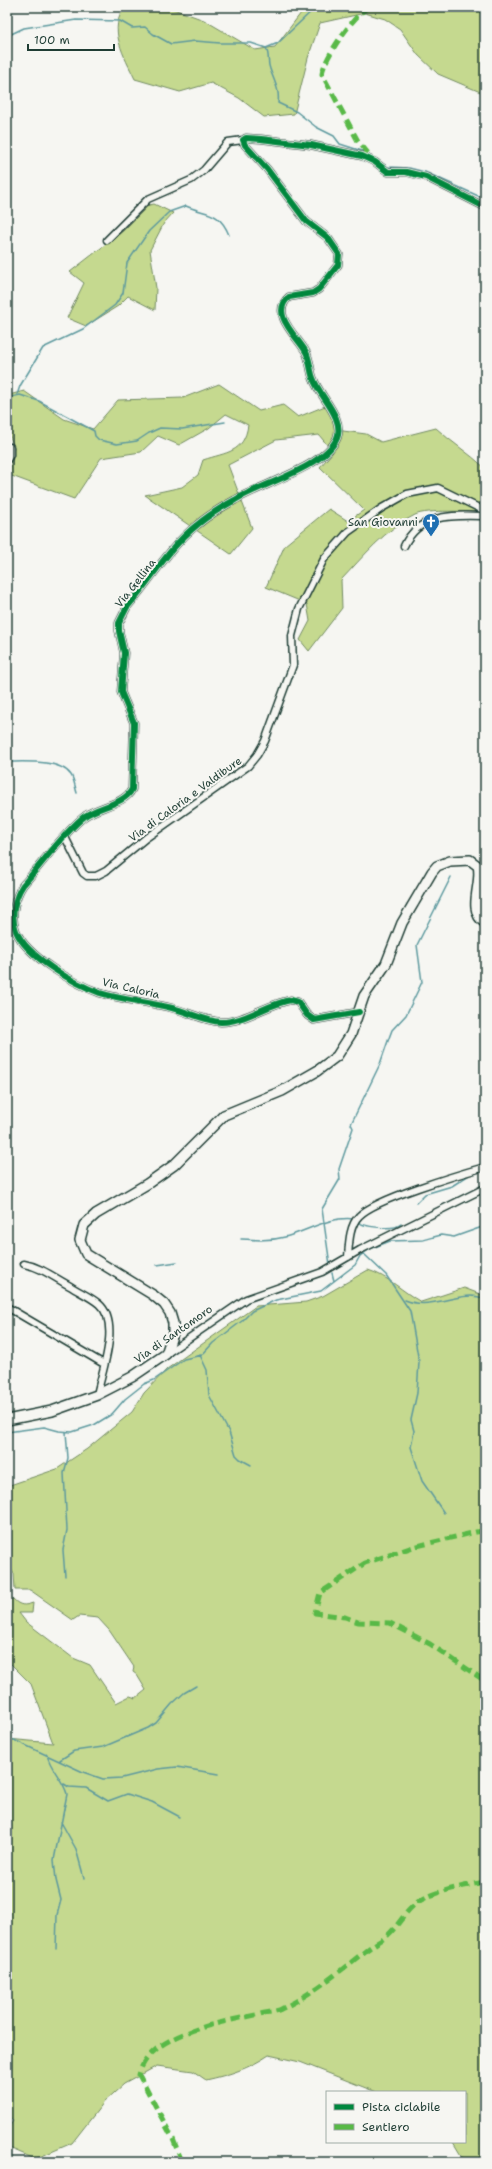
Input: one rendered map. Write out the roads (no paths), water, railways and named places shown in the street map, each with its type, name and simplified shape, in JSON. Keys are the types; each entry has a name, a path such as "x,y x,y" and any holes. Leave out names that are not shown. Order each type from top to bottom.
{"main road":[{"path":"166,1354 173,1332 173,1323 170,1313 164,1304 153,1296 86,1254 80,1240 84,1225 96,1214 147,1184 174,1164 224,1115 282,1091 327,1064 344,1046 359,1012 364,996 386,964 410,908 437,866 450,861 470,860 478,866 480,876 476,910 485,923"},
{"name":"Via di Santomoro","path":"7,1420 52,1411 97,1395 132,1377 166,1354"}],"street":[{"path":"107,240 148,199 191,180 204,170 228,142 243,140 246,138 311,145 362,156 375,162 388,172 406,172 426,177 485,207"},
{"name":"Via Gellina","path":"65,837 79,820 96,809 127,798 132,789 134,723 121,692 124,654 119,622 122,615 182,541 197,525 246,494 306,466 328,450 336,441 339,432 335,418 317,387 306,353 287,326 283,310 284,304 289,297 313,293 319,289 338,265 339,254 328,238 298,211 267,169 245,145 243,140"},
{"path":"7,460 10,455 10,447"},
{"name":"Via di Caloria e Valdibure","path":"65,837 83,873 87,876 96,876 116,864 146,838 248,766 257,755 265,741 293,665 292,636 299,609 324,559 348,532 382,508 407,494 438,488 485,511"},
{"path":"404,546 416,527 433,519 451,515 485,516"},
{"name":"Via Caloria","path":"65,837 17,895 14,917 16,932 29,948 49,966 66,978 100,993 174,1009 221,1022 234,1021 291,1000 298,1002 307,1015 314,1020 359,1012"},
{"path":"7,915 14,917"},
{"path":"348,1257 352,1226 359,1216 384,1202 458,1175 485,1167"},
{"name":"Via di Santomoro","path":"166,1354 246,1299 322,1272 348,1257 485,1188"},
{"path":"24,1264 40,1269 102,1307 108,1317 110,1330 97,1395"},
{"path":"7,1307 104,1364"}],"waterway":[{"path":"7,36 24,28 76,20 120,21 132,28 145,27 153,34 171,44 195,41 251,43 266,48 278,43 316,7"},
{"path":"266,48 269,66 277,90 278,103 297,112 316,127 334,136 340,144 362,151 375,159"},
{"path":"381,163 388,167 409,168 425,172 485,199"},
{"path":"17,395 20,386 43,348 83,329 115,305 123,293 127,263 149,231 169,212 186,206 211,214 221,221 229,235"},
{"path":"7,398 20,395 39,401 94,431 95,436 99,440 117,444 137,441 160,428 182,429 225,422"},
{"path":"7,762 41,762 59,766 71,775 77,793"},
{"path":"480,864 485,860"},
{"path":"330,1265 322,1209 340,1179 339,1169 353,1128 351,1124 380,1064 392,1030 406,1015 422,982 417,945 451,877"},
{"path":"416,1203 425,1194 452,1186 469,1175"},
{"path":"241,1239 274,1239 294,1234 327,1222 354,1219"},
{"path":"357,1221 365,1225 385,1228 401,1224"},
{"path":"7,1432 44,1427 59,1431 72,1432 94,1425 112,1414 125,1399 144,1384 154,1380 184,1359 202,1355 213,1343 242,1321 252,1311 276,1300 321,1291 355,1265 360,1256 370,1249 390,1241 423,1240 441,1235 454,1237 485,1226"},
{"path":"364,1254 386,1275 410,1311 419,1362 417,1393 411,1420 414,1431 411,1447 422,1481 444,1513"},
{"path":"157,1265 177,1262"},
{"path":"332,1273 334,1281"},
{"path":"405,1300 416,1303 426,1303 466,1296 476,1296 485,1299"},
{"path":"200,1355 207,1370 209,1395 229,1432 236,1455 251,1465"},
{"path":"65,1576 63,1550 67,1530 64,1473 68,1458 66,1432"},
{"path":"60,1760 74,1751 103,1747 148,1728 156,1723 172,1704 184,1693 196,1686"},
{"path":"7,1739 14,1740 83,1772 103,1779 122,1778 158,1769 177,1767 218,1774"},
{"path":"47,1754 50,1764 67,1794 54,1860 56,1880 61,1900 57,1915 56,1949"},
{"path":"64,1784 69,1787 86,1788 108,1801 127,1794 152,1802 180,1817"},
{"path":"61,1822 76,1849 84,1878"}],"place":[{"name":"San Giovanni","path":"431,537"}]}
